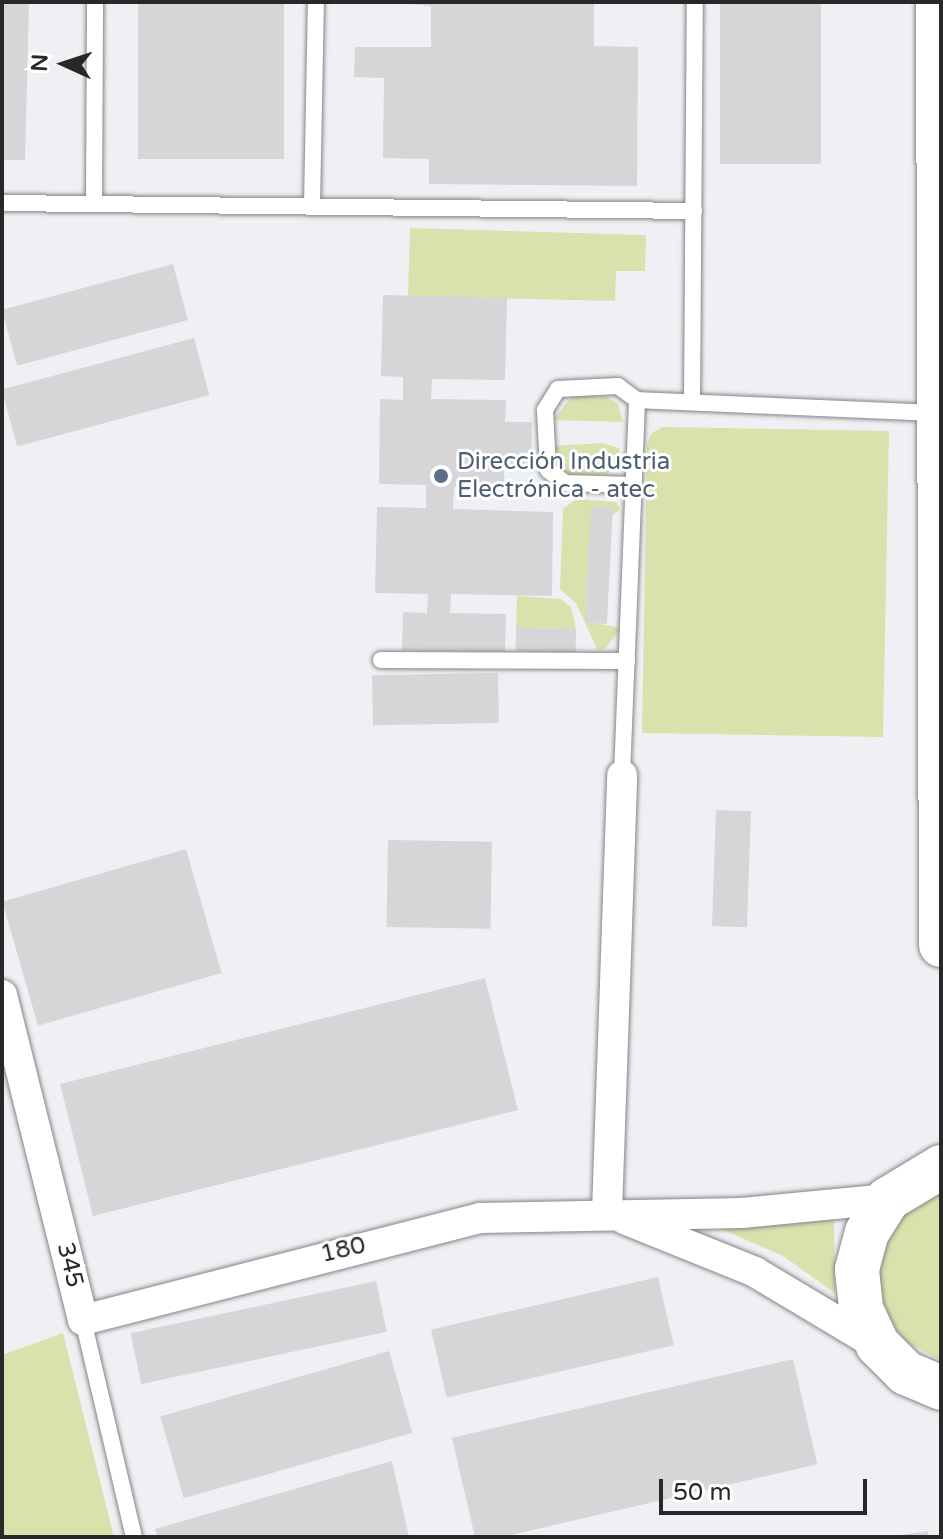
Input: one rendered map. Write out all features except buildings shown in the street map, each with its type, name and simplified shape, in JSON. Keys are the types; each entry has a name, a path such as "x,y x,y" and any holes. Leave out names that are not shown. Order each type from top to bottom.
{"street":[{"path":"939,7 941,945"},
{"path":"607,1212 622,775"},
{"name":"345","path":"2,995 83,1320"},
{"path":"941,1167 888,1199 867,1232 857,1270 861,1309 908,1369 941,1419"},
{"name":"180","path":"83,1320 480,1218 607,1212 742,1213 888,1199"},
{"name":"180","path":"607,1212 755,1272 908,1369"}],"lane":[{"path":"94,204 95,2"},
{"path":"312,206 316,2"},
{"path":"692,402 695,2"},
{"path":"2,203 694,211"},
{"path":"633,485 565,483 555,477 545,460 545,410 558,389 570,384 618,386 637,400 939,413"},
{"path":"622,775 637,400"},
{"path":"381,660 627,661"},
{"name":"345","path":"83,1320 134,1537"}],"green space":[{"path":"410,228 646,235 645,271 616,271 615,301 408,296"},
{"path":"573,395 607,397 618,404 623,422 553,420"},
{"path":"662,427 889,431 883,737 642,733 647,445 651,434"},
{"path":"602,443 619,448 619,461 607,474 570,475 554,460 551,446"},
{"path":"576,499 616,502 620,509 612,516 612,507 591,507 589,622 621,628 605,649 597,649 576,603 560,589 563,509"},
{"path":"517,596 561,599 571,607 576,629 516,628"},
{"path":"941,1190 941,1361 904,1340 886,1314 878,1284 881,1252 894,1224 916,1202"},
{"path":"834,1216 835,1293 783,1256 712,1225"},
{"path":"63,1333 114,1537 2,1537 2,1355"}],"place":[{"name":"Dirección Industria Electrónica - atec","path":"441,476"}]}
